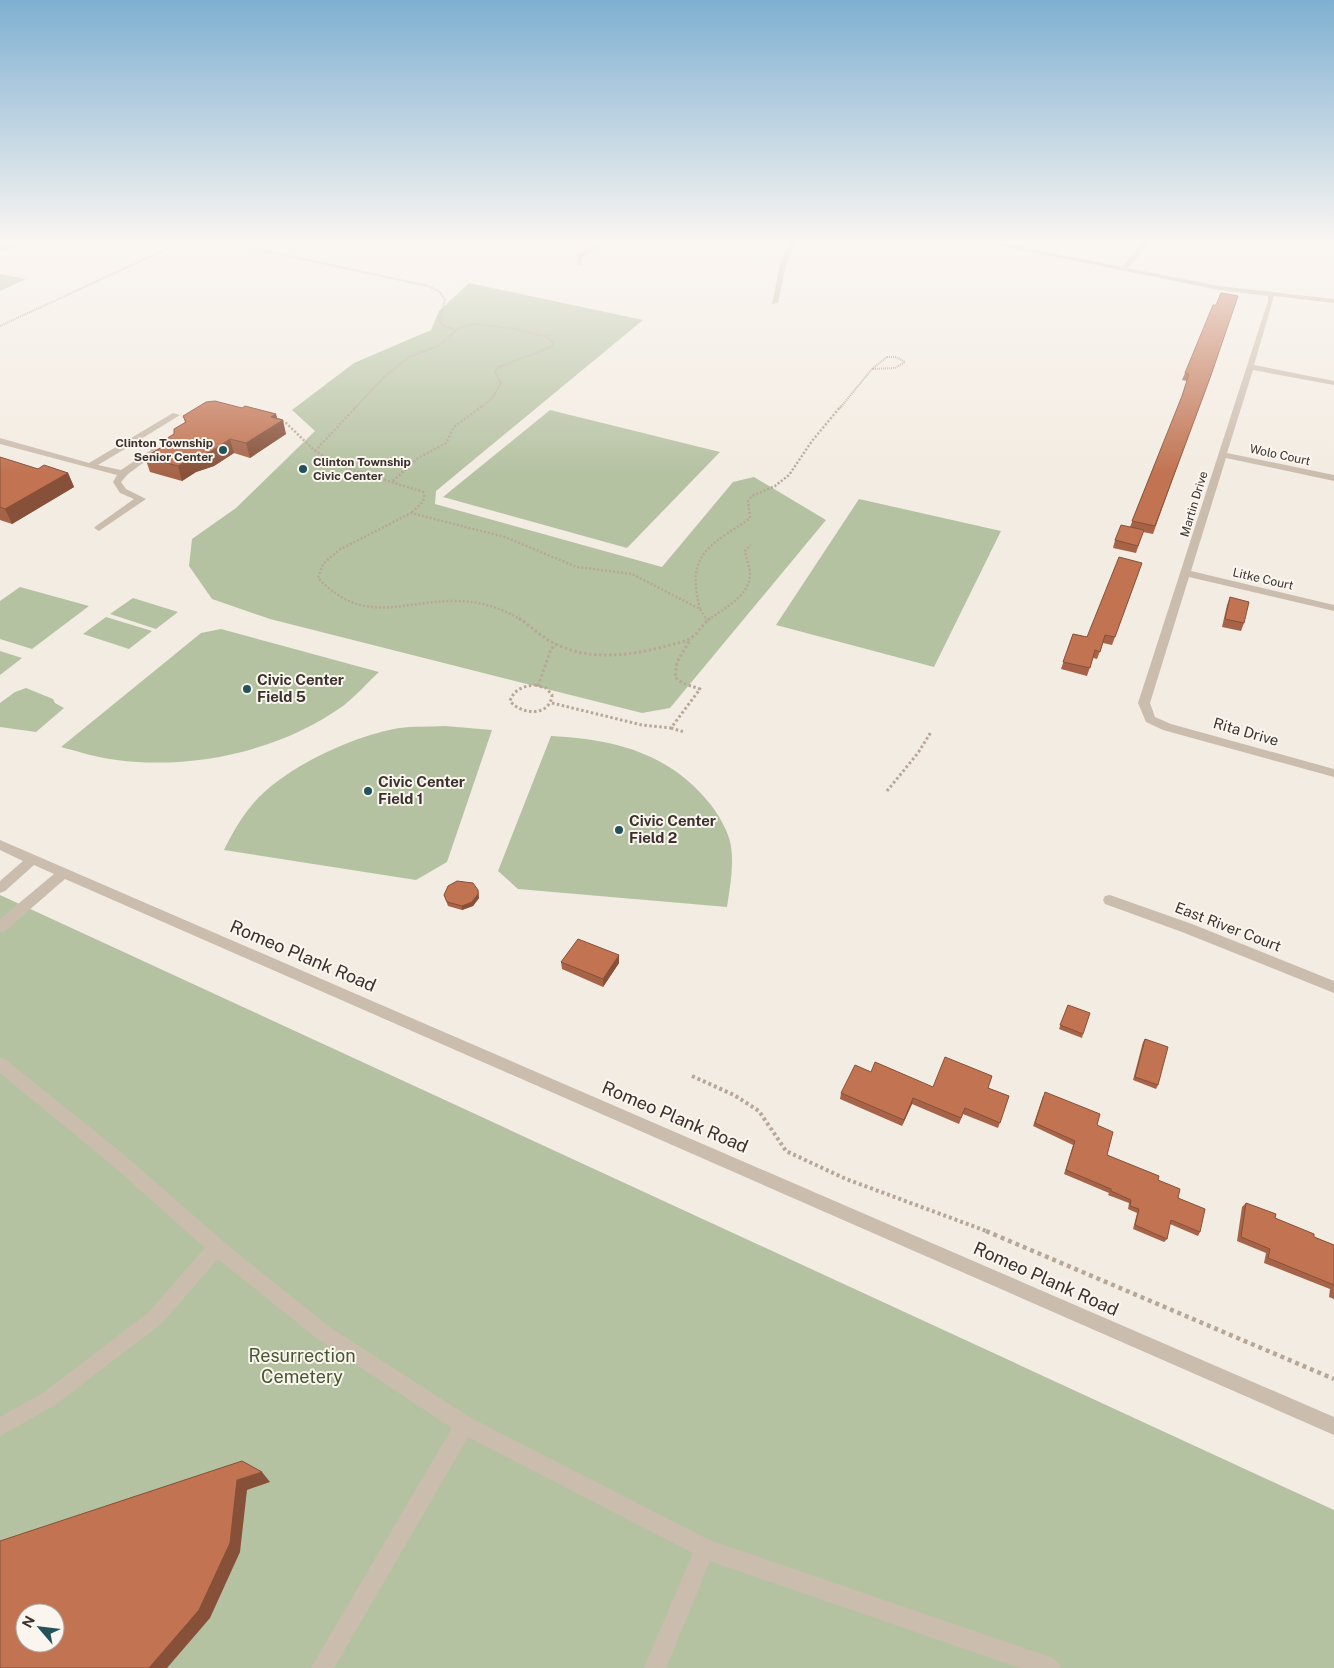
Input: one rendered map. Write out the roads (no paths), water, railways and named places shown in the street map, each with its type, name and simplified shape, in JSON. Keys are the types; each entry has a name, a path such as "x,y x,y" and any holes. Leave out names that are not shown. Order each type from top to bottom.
{"street":[{"name":"Martin Drive","path":"1150,719 1144,703 1266,318"},
{"path":"1251,368 1334,383"},
{"path":"92,465 176,415"},
{"path":"100,528 141,499 119,487 117,482 122,473 155,450 153,445 135,440"},
{"path":"0,441 73,462 122,473"},
{"name":"Wolo Court","path":"1222,455 1334,478"},
{"name":"Litke Court","path":"1186,573 1334,608"},
{"name":"Rita Drive","path":"1150,719 1166,726 1334,773"},
{"name":"Romeo Plank Road","path":"0,844 146,910 661,1132 1334,1426"},
{"path":"0,888 33,860"},
{"path":"0,927 64,873"},
{"name":"East River Court","path":"1110,900 1334,986"},
{"path":"0,1064 118,1160 217,1247 325,1334 464,1425 705,1549 1050,1668"},
{"path":"0,1427 49,1399 154,1318 217,1247"},
{"path":"322,1668 464,1425"},
{"path":"655,1668 705,1549"}],"place":[{"name":"Clinton Township Senior Center","path":"223,450"},
{"name":"Clinton Township Civic Center","path":"303,469"},
{"name":"Civic Center Field 5","path":"247,689"},
{"name":"Civic Center Field 1","path":"368,791"},
{"name":"Civic Center Field 2","path":"619,830"}],"park label":[{"name":"Resurrection Cemetery","path":"302,1366"}]}
